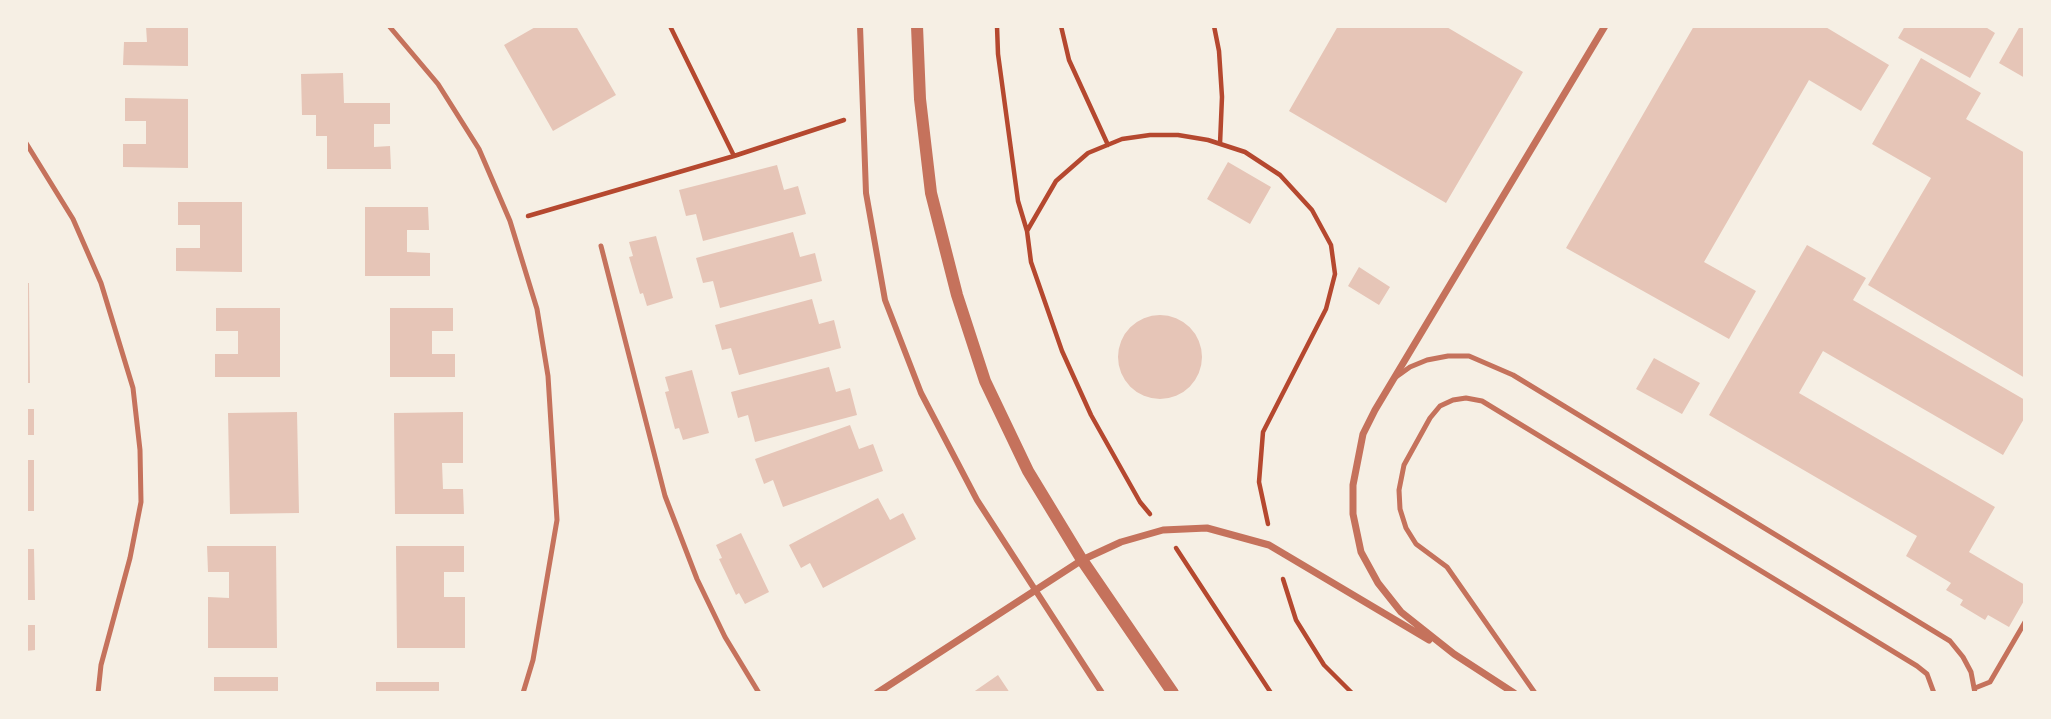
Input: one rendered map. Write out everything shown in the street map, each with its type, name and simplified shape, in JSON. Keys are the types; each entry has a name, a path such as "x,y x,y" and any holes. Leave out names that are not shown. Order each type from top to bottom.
{"street":[{"path":"860,26 866,193 885,300 921,393 977,500 1102,693"},
{"path":"917,26 920,100 932,193 957,295 985,382 1028,471 1082,560 1173,693"},
{"path":"1454,654 1401,612 1378,583 1361,552 1353,514 1353,485 1363,434 1391,381 1605,26"},
{"path":"877,693 1082,560 1121,542 1163,530 1207,528 1269,545 1454,654 1514,693"}],"lane":[{"path":"389,26 438,84 479,149 510,221 537,309 546,363 555,459 557,520 533,660 523,693"},
{"path":"26,142 73,219 101,283 133,388 140,450 141,502 130,558 101,665 98,693"},
{"path":"601,246 665,496 702,590 725,637 759,693"},
{"path":"1391,381 1410,367 1448,356 1468,356 1513,375 1950,641 1964,657 1975,691 1990,681 2025,622"},
{"path":"1535,693 1447,567 1416,544 1406,528 1400,509 1399,490 1404,465 1430,418 1440,406 1452,400 1466,398 1482,401 1882,644 1927,674 1934,693"}],"path":[{"path":"670,26 734,156"},
{"path":"997,26 998,54 1018,201 1027,231 1031,262 1062,351 1091,415 1140,502 1163,530 1270,693"},
{"path":"1061,26 1069,60 1108,145"},
{"path":"1214,26 1219,51 1222,97 1220,144"},
{"path":"510,221 734,156 863,114"},
{"path":"1027,231 1056,181 1088,153 1122,139 1178,135 1245,152 1280,175 1312,210 1331,245 1335,274 1326,309 1262,432 1259,482 1268,518 1269,545 1296,620 1324,665 1352,693"}],"building":[{"path":"146,26 188,26 188,66 123,65 124,42 147,42"},
{"path":"537,26 576,26 616,95 553,131 504,45"},
{"path":"1338,26 1445,26 1523,72 1446,203 1289,111"},
{"path":"1694,26 1824,26 1889,65 1861,111 1809,80 1704,262 1756,291 1729,339 1566,248"},
{"path":"1905,26 1984,26 1995,33 1970,78 1898,38"},
{"path":"2020,26 2025,26 2025,78 1999,63"},
{"path":"1921,58 1981,93 1966,119 2025,153 2025,378 1868,285 1931,178 1872,144"},
{"path":"343,73 344,103 390,103 390,124 374,124 374,147 390,146 391,169 327,169 327,136 316,136 316,115 302,115 301,74"},
{"path":"125,98 188,99 188,168 123,167 123,144 146,144 146,121 125,121"},
{"path":"1228,162 1271,187 1250,224 1207,199"},
{"path":"777,165 784,190 798,186 806,214 703,241 696,214 686,216 679,190"},
{"path":"178,202 242,202 242,272 176,271 176,248 200,248 200,225 178,225"},
{"path":"365,207 428,207 429,230 407,230 407,252 430,253 430,276 365,276"},
{"path":"793,232 800,257 815,253 822,281 720,308 713,281 703,283 696,258"},
{"path":"656,236 673,298 647,306 643,293 640,294 629,257 633,256 629,242"},
{"path":"1807,245 1866,278 1853,300 2025,400 2025,417 2003,455 1823,351 1799,393 1995,507 1969,552 2025,585 2025,599 2009,627 1988,615 1985,620 1960,605 1963,600 1946,590 1951,583 1906,556 1917,536 1709,415"},
{"path":"1359,267 1390,287 1379,305 1348,286"},
{"path":"26,283 29,283 30,383 26,383"},
{"path":"812,299 819,324 834,320 841,348 739,375 731,348 722,350 715,325"},
{"path":"216,308 280,308 280,377 215,377 215,354 238,354 238,331 216,331"},
{"path":"390,308 453,308 453,331 432,331 432,354 455,354 455,377 390,377"},
{"path":"1160,315 1176,318 1190,327 1199,341 1202,357 1199,373 1190,387 1176,396 1160,399 1144,396 1130,387 1121,373 1118,357 1121,341 1130,327 1144,318"},
{"path":"1654,358 1700,383 1682,414 1636,389"},
{"path":"829,367 836,392 850,388 857,415 755,442 748,415 738,418 731,392"},
{"path":"692,370 709,433 683,440 679,428 675,429 665,392 669,391 665,377"},
{"path":"26,409 34,409 34,435 26,435"},
{"path":"297,412 299,513 230,514 228,413"},
{"path":"463,412 463,463 442,463 443,489 463,489 464,514 395,514 394,413"},
{"path":"850,425 859,449 873,444 883,471 783,507 773,480 764,484 755,459"},
{"path":"26,460 34,460 34,511 26,511"},
{"path":"878,498 890,520 903,513 916,539 823,588 810,563 801,568 789,545"},
{"path":"741,533 769,592 745,604 739,593 736,595 719,559 722,558 716,545"},
{"path":"207,546 276,546 277,648 208,648 208,597 229,598 229,572 208,572"},
{"path":"396,546 464,546 464,572 444,572 444,597 465,597 465,648 397,648"},
{"path":"26,549 34,549 35,600 26,600"},
{"path":"26,625 35,625 35,650 26,651"},
{"path":"998,675 1010,693 972,693"},
{"path":"214,677 278,677 278,693 214,693"},
{"path":"376,682 439,682 439,693 376,693"}]}
